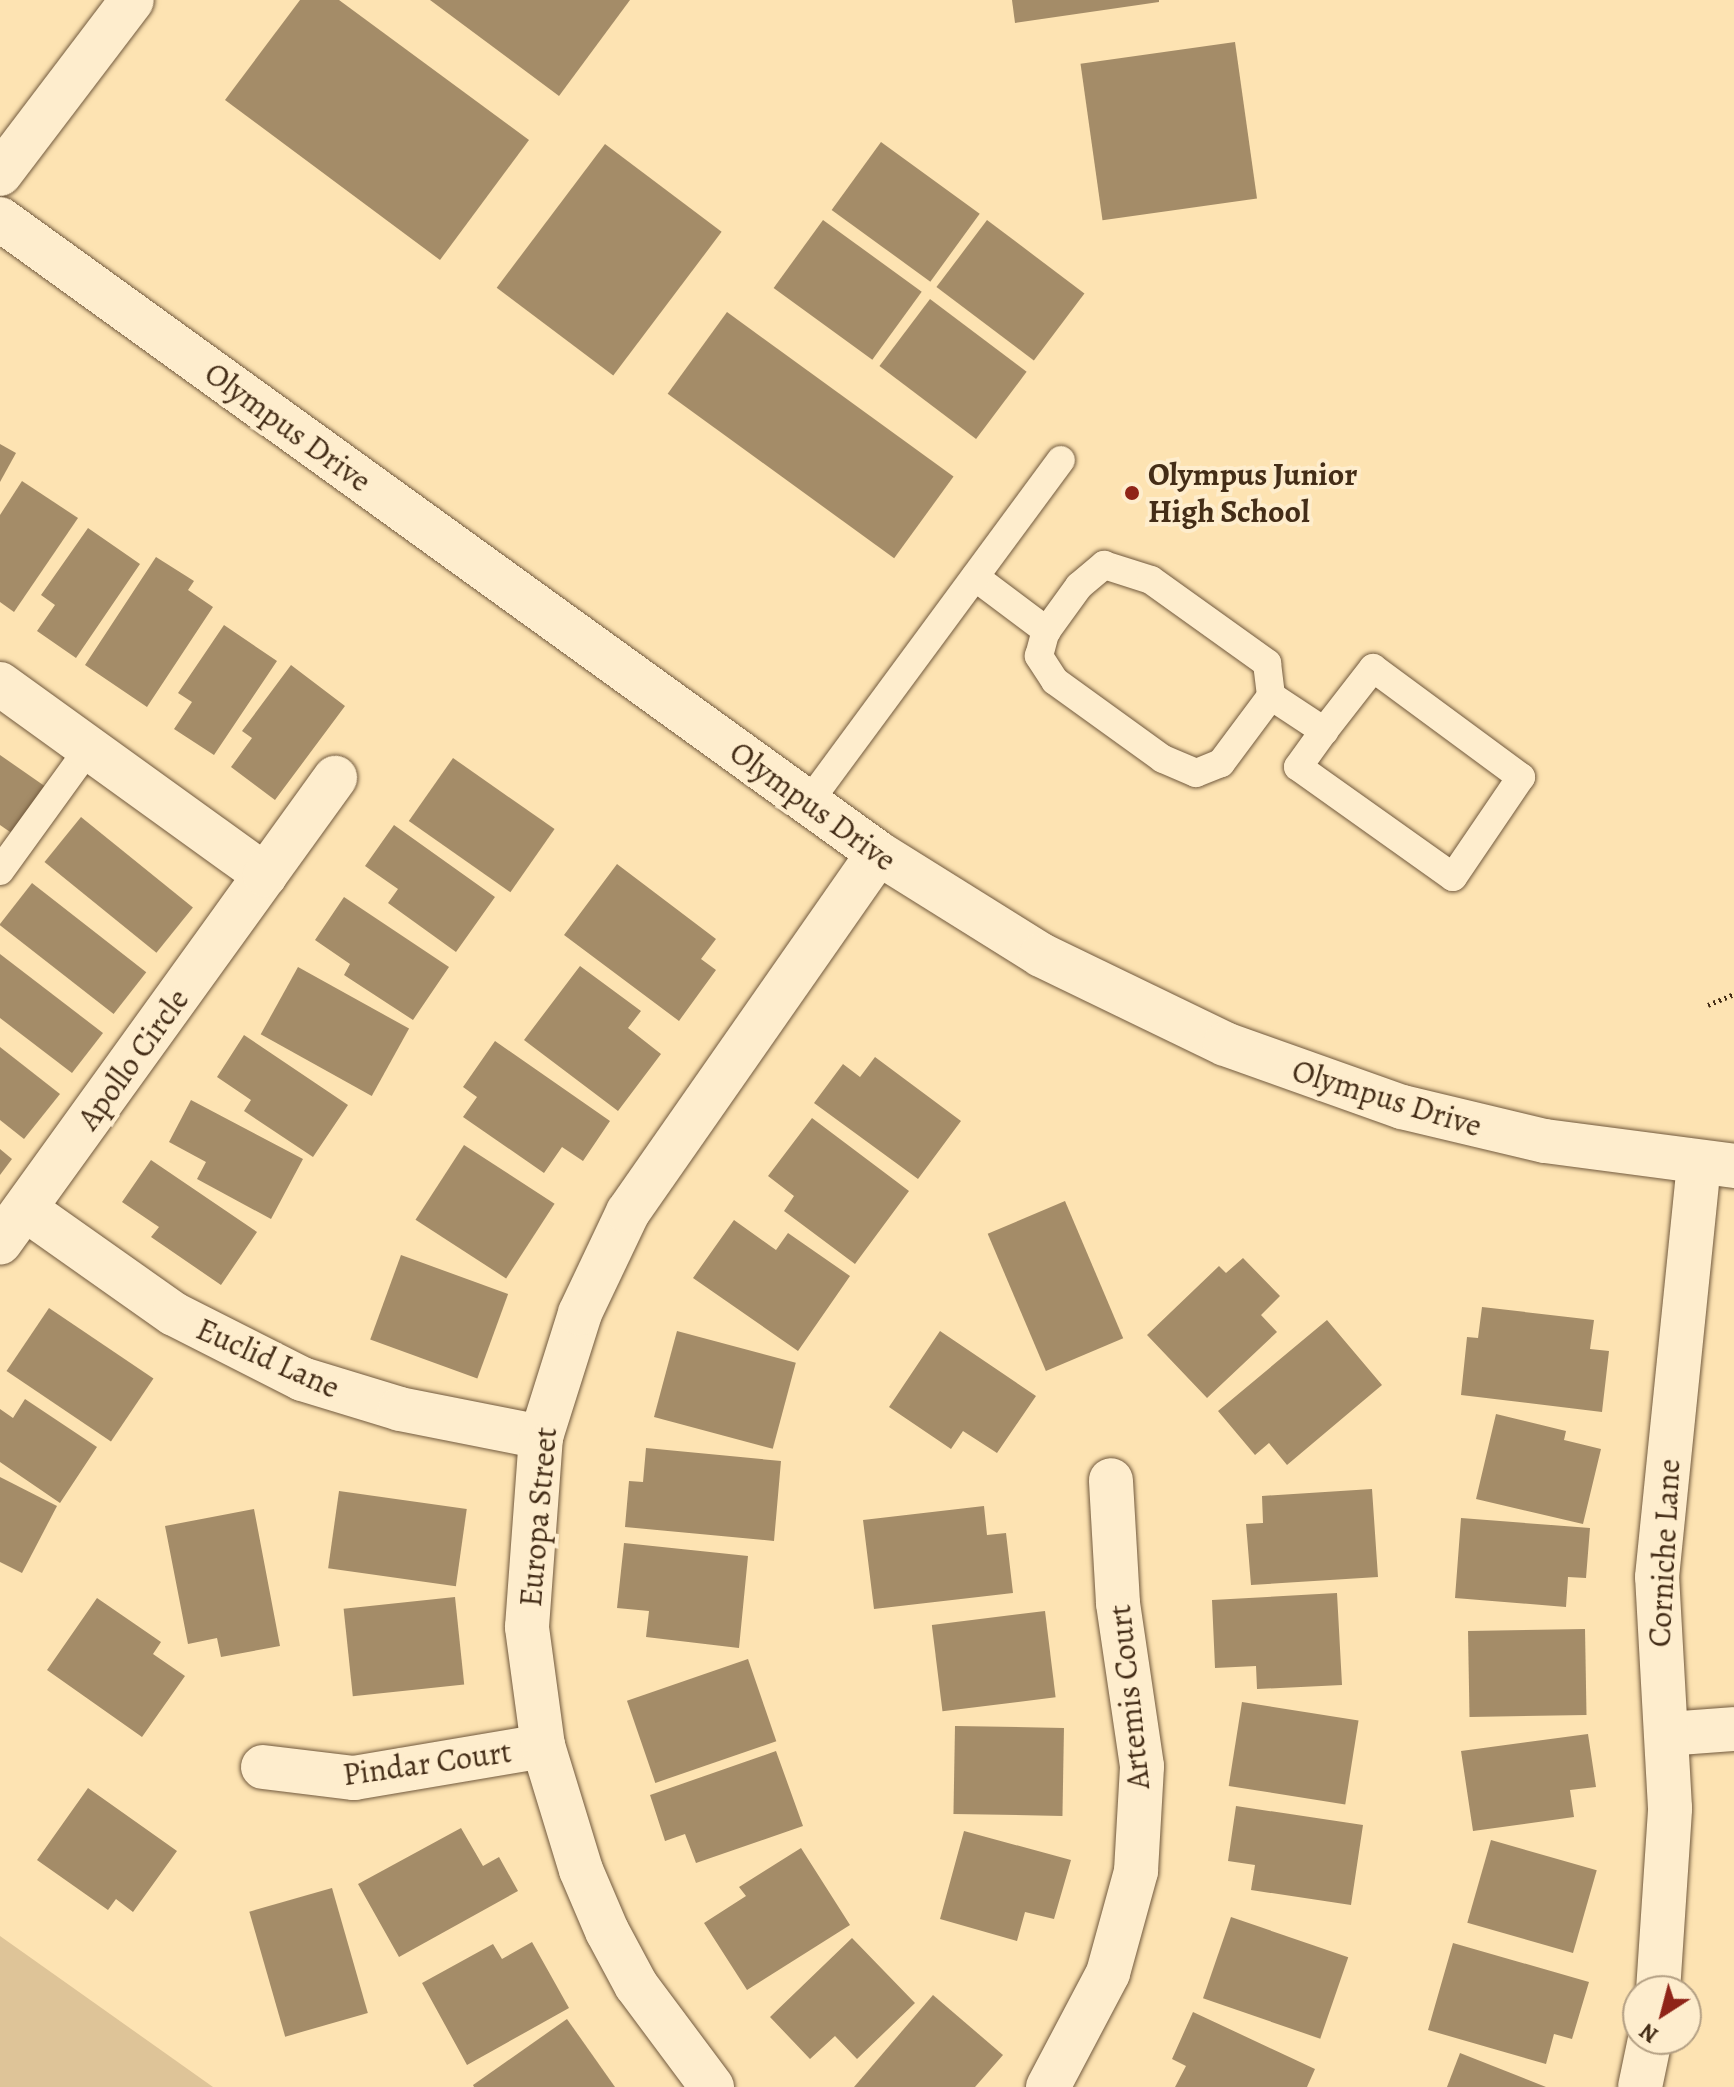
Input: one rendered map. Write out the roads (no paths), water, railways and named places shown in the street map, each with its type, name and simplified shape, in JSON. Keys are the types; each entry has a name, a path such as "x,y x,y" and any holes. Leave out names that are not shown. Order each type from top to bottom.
{"street":[{"path":"0,174 132,0"},
{"name":"Olympus Drive","path":"0,219 878,853 1055,962 1225,1044 1318,1080 1474,1128 1716,1165"},
{"path":"0,684 265,875"},
{"name":"Apollo Circle","path":"12,1226 335,778"},
{"name":"Europa Street","path":"712,2087 636,1985 607,1931 543,1746 527,1627 541,1437 580,1313 628,1212 878,853"},
{"name":"Corniche Lane","path":"1660,1975 1669,1882 1667,1734 1657,1577 1716,1165"},
{"name":"Euclid Lane","path":"12,1226 277,1368 400,1409 541,1437"},
{"name":"Artemis Court","path":"1048,2087 1108,1973 1137,1858 1142,1766 1118,1603 1111,1480"},
{"path":"1667,1734 1734,1729"},
{"name":"Pindar Court","path":"263,1767 354,1778 543,1746"},
{"path":"1640,2087 1647,2055"}],"lane":[{"path":"808,803 1061,460"},
{"path":"1104,565 1151,580 1267,663 1271,696 1221,763 1196,773 1163,759 1055,681 1039,656 1047,631 1079,586 1104,565"},
{"path":"975,577 1047,631"},
{"path":"1373,668 1521,777 1453,877 1298,767 1324,731 1373,668"},
{"path":"1271,696 1324,731"},
{"path":"0,871 89,748"}],"place":[{"name":"Olympus Junior High School","path":"1132,493"}]}
